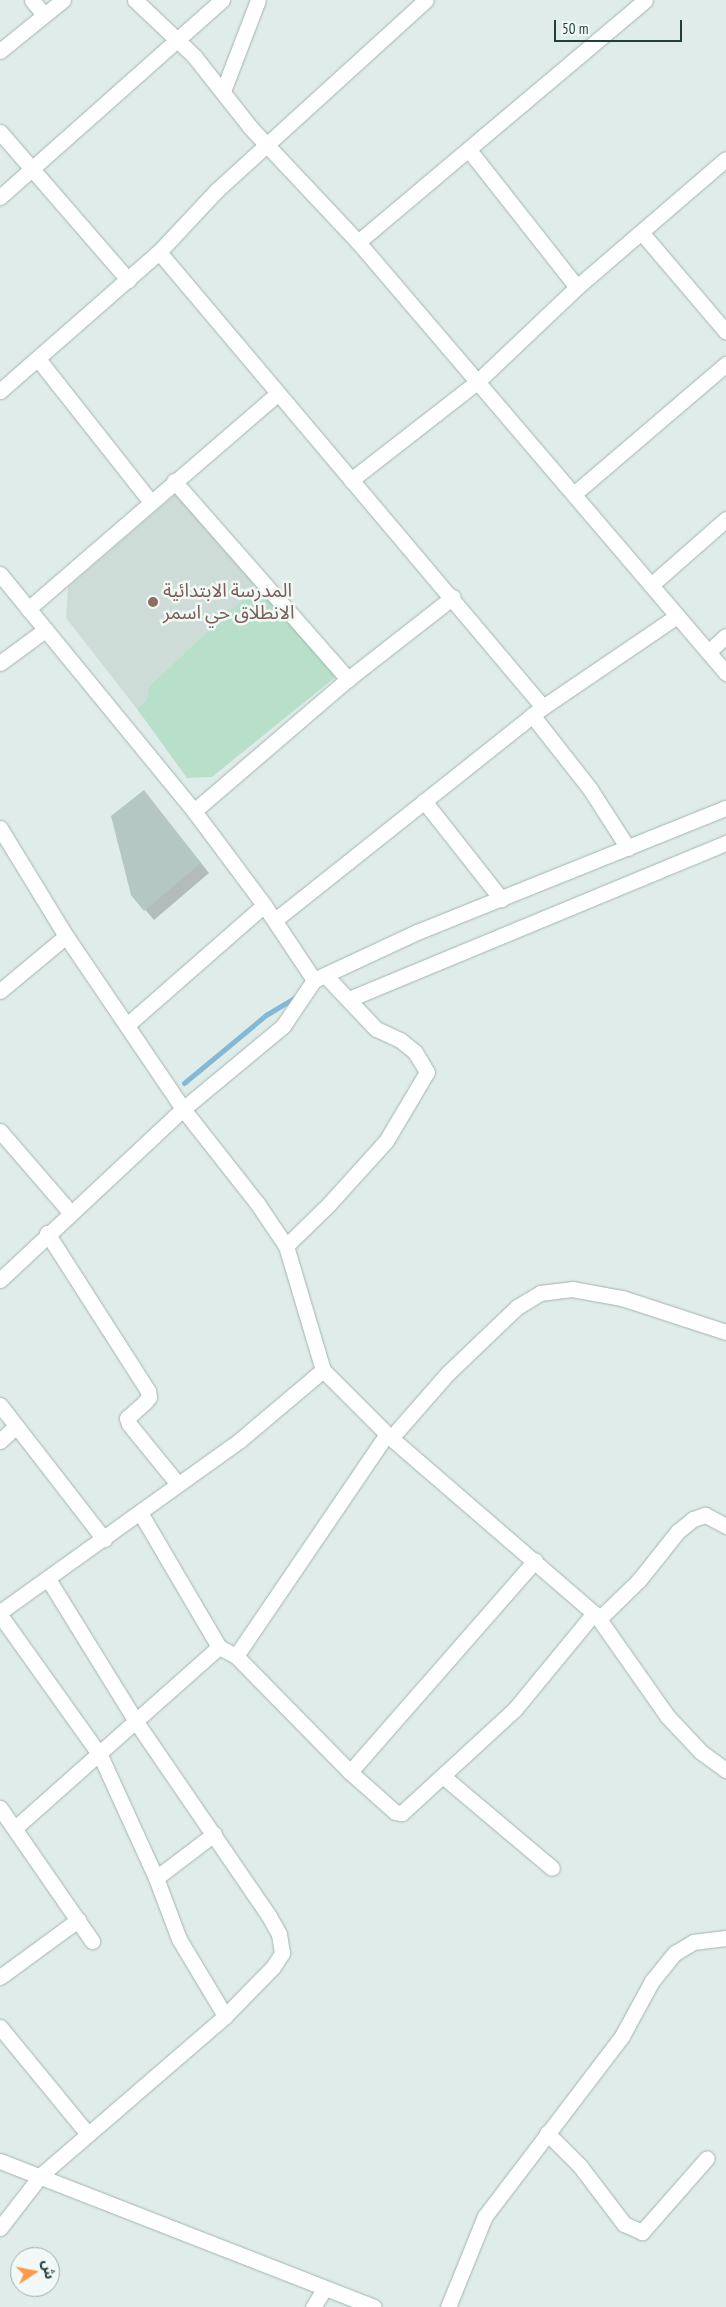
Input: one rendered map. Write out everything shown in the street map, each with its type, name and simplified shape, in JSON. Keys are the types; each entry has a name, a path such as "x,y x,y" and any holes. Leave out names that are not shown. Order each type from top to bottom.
{"street":[{"path":"32,0 44,15"},
{"path":"0,51 63,0"},
{"path":"135,0 177,39 223,91 233,108 358,242 726,673"},
{"path":"0,197 32,171 222,0"},
{"path":"223,91 258,0"},
{"path":"1,388 38,359 159,252 217,190 426,0"},
{"path":"358,242 645,0"},
{"path":"0,132 128,280"},
{"path":"469,150 576,287"},
{"path":"351,480 478,381 576,287 726,159"},
{"path":"641,232 726,332"},
{"path":"159,252 277,394 453,597 538,711 628,848"},
{"path":"38,359 150,501"},
{"path":"574,493 726,364"},
{"path":"28,609 150,501 277,394"},
{"path":"174,481 348,679"},
{"path":"651,585 726,519"},
{"path":"0,574 194,811 274,920 320,978 349,999 376,1029 400,1040 415,1052 427,1072 386,1141 329,1204 286,1246"},
{"path":"194,811 348,679 453,597"},
{"path":"274,920 538,711 677,616"},
{"path":"0,663 45,630"},
{"path":"708,652 726,636"},
{"path":"424,801 502,899"},
{"path":"0,1280 70,1212 183,1109 283,1026 320,978 417,932 726,808"},
{"path":"0,828 66,936 183,1109 286,1246 323,1370 389,1436 597,1616 668,1717 701,1752 726,1770"},
{"path":"349,999 726,843"},
{"path":"127,1025 264,905"},
{"path":"0,991 66,936"},
{"path":"0,1131 70,1212"},
{"path":"48,1233 148,1391 145,1402 127,1418 129,1424 178,1484"},
{"path":"236,1656 389,1436 448,1373 517,1307 540,1293 572,1289 622,1298 726,1332"},
{"path":"225,2016 179,1939 156,1878 100,1755 0,1614 48,1578 141,1514 178,1484 240,1440 323,1370"},
{"path":"0,1405 104,1539"},
{"path":"0,1441 16,1426"},
{"path":"141,1514 219,1647 236,1656 350,1772 395,1812 402,1813 444,1777 515,1710 597,1616 640,1580 678,1531 692,1519 705,1515 726,1526"},
{"path":"350,1772 535,1561"},
{"path":"0,2228 41,2175 87,2133 225,2016 273,1967 282,1953 279,1934 269,1916 137,1723 48,1578"},
{"path":"92,1941 5,1819 100,1755 219,1647"},
{"path":"444,1777 552,1868"},
{"path":"156,1878 214,1834"},
{"path":"0,1977 78,1920"},
{"path":"448,2307 485,2216 622,2036 652,1981 675,1953 693,1942 726,1938"},
{"path":"0,2027 87,2133"},
{"path":"547,2133 580,2166 624,2224 642,2232 707,2158"},
{"path":"0,2161 41,2175 374,2307"},
{"path":"313,2307 325,2288"}],"shaded area":[{"name":"المدرسة الابتدائية الانطلاق حي اسمر","path":"178,492 259,584 149,686 147,699 137,709 66,618 68,587"}],"green space":[{"path":"259,584 338,675 212,777 187,778 137,709 147,699 149,686"}],"building":[{"path":"144,790 201,863 144,911 131,895 111,816"}],"waterway":[{"path":"184,1083 266,1015 296,997"}],"place":[{"name":"المدرسة الابتدائية الانطلاق حي اسمر","path":"153,602"}]}
